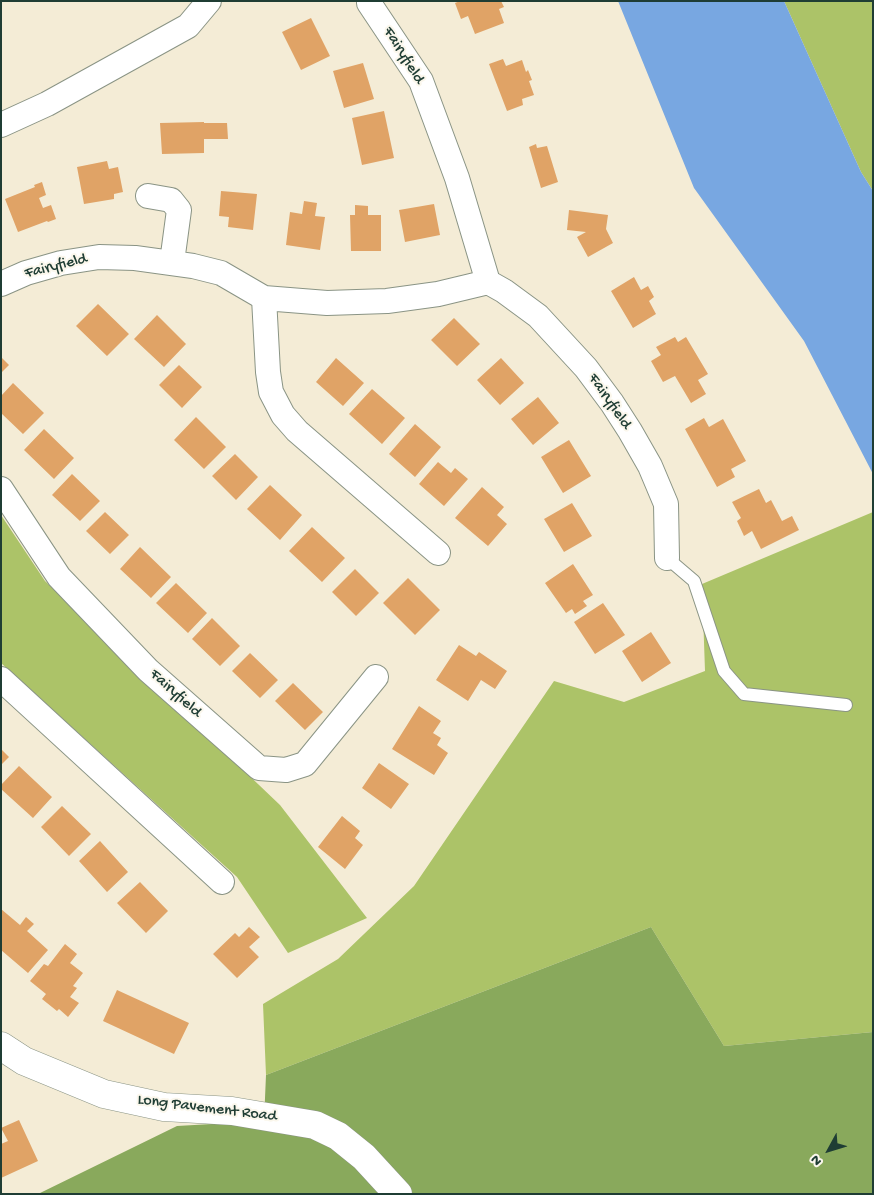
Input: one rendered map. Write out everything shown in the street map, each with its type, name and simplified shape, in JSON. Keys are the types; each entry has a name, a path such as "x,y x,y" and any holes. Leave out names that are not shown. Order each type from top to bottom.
{"main road":[{"name":"Long Pavement Road","path":"1,1046 24,1061 104,1094 164,1107 232,1111 315,1124 338,1136 364,1156 398,1194"}],"street":[{"path":"1,125 47,104 188,26 209,1"},
{"name":"Fairyfield","path":"369,2 421,81 457,178 488,282 510,295 538,316 586,368 612,403 650,466 666,504 667,558"},
{"path":"148,196 171,200 179,210 172,262"},
{"name":"Fairyfield","path":"1,284 26,273 61,263 100,257 135,258 193,266 221,273 264,298 327,303 387,301 438,294 488,282"},
{"path":"264,298 268,372 271,392 283,415 297,431 438,553"},
{"name":"Fairyfield","path":"1,489 59,577 148,670 259,768 286,770 304,764 376,677"},
{"path":"1,679 222,882"}],"lane":[{"path":"667,558 694,582 724,671 744,694 846,705"}],"green space":[{"path":"784,1 873,1 873,191 861,172"},
{"path":"873,512 873,1032 724,1046 651,927 266,1075 263,1004 338,959 414,886 554,681 624,702 705,671 702,584"},
{"path":"1,515 45,581 280,805 367,918 288,953 237,877 1,663"},
{"path":"651,927 724,1046 873,1032 873,1194 38,1194 177,1126 264,1121 266,1075"}],"water":[{"path":"618,1 784,1 861,172 873,191 873,474 804,341 694,188"}],"building":[{"path":"460,1 501,1 504,7 499,9 504,23 475,34 468,16 461,19 455,3"},
{"path":"311,18 330,56 301,70 282,32"},
{"path":"503,59 506,66 522,60 526,72 528,70 532,80 529,81 534,95 522,99 523,105 507,111 489,64"},
{"path":"363,63 374,99 344,108 333,71"},
{"path":"384,111 394,158 362,165 352,118"},
{"path":"160,123 227,123 228,139 204,139 204,153 162,154"},
{"path":"536,144 537,148 547,146 558,182 541,188 529,147"},
{"path":"107,161 109,169 118,167 123,192 114,194 114,199 84,204 77,167"},
{"path":"42,182 46,195 39,198 43,208 51,205 56,219 18,232 5,199 35,187 34,185"},
{"path":"221,191 257,194 253,230 228,227 229,217 219,216"},
{"path":"304,201 317,203 315,216 325,217 320,250 286,245 290,212 302,214"},
{"path":"434,204 440,235 405,242 399,210"},
{"path":"355,205 368,206 368,215 381,215 381,251 351,251 350,215 355,215"},
{"path":"569,210 608,215 606,229 613,243 588,257 577,237 586,232 567,230"},
{"path":"634,277 641,290 648,286 654,297 649,301 656,314 633,328 611,291"},
{"path":"98,304 129,334 107,356 76,326"},
{"path":"157,315 186,344 164,367 134,339"},
{"path":"454,318 480,344 457,366 431,340"},
{"path":"675,337 678,342 686,337 708,374 698,380 706,394 691,403 675,376 663,382 651,361 661,355 656,347"},
{"path":"1,357 9,365 1,373"},
{"path":"336,358 364,383 343,406 316,382"},
{"path":"501,358 524,383 500,405 477,380"},
{"path":"179,365 202,387 182,408 159,385"},
{"path":"13,383 44,413 23,434 1,413 1,396"},
{"path":"372,389 405,418 382,444 349,414"},
{"path":"538,397 559,423 533,445 511,419"},
{"path":"196,417 226,447 204,469 174,440"},
{"path":"704,418 709,427 723,419 746,461 731,469 735,477 717,487 685,429"},
{"path":"415,424 441,447 415,477 389,454"},
{"path":"44,429 74,458 54,479 24,450"},
{"path":"569,440 591,476 563,493 541,457"},
{"path":"235,454 258,477 236,500 212,476"},
{"path":"438,462 451,473 455,468 468,479 444,506 419,484"},
{"path":"72,474 100,501 80,521 52,495"},
{"path":"270,485 302,515 280,540 247,509"},
{"path":"482,487 504,507 497,515 507,524 488,546 455,518"},
{"path":"759,489 766,503 771,500 782,521 792,516 799,530 761,549 752,531 744,536 737,521 741,518 732,502"},
{"path":"572,503 592,536 564,552 544,519"},
{"path":"105,512 129,535 110,554 86,531"},
{"path":"312,527 345,558 322,582 289,551"},
{"path":"140,547 171,577 151,598 120,569"},
{"path":"573,564 593,595 583,601 587,606 575,614 572,609 566,613 545,583"},
{"path":"355,569 379,593 356,616 332,592"},
{"path":"408,578 440,610 415,635 383,603"},
{"path":"176,583 207,613 188,633 156,603"},
{"path":"603,603 625,635 595,654 574,622"},
{"path":"212,618 240,646 220,666 192,639"},
{"path":"651,632 671,663 642,682 622,651"},
{"path":"459,645 476,656 479,652 507,671 495,689 481,680 468,701 436,680"},
{"path":"250,653 278,680 260,698 232,671"},
{"path":"293,683 323,712 305,730 275,701"},
{"path":"419,706 441,721 433,733 441,738 437,745 448,753 434,775 392,749"},
{"path":"1,749 9,757 1,765"},
{"path":"379,763 409,784 391,809 362,788"},
{"path":"19,766 52,797 33,818 1,789 1,785"},
{"path":"62,806 91,834 69,856 41,827"},
{"path":"342,816 360,831 355,838 363,845 345,869 318,847"},
{"path":"100,841 128,872 107,892 79,861"},
{"path":"140,882 168,911 146,933 117,903"},
{"path":"1,909 20,925 26,917 34,924 27,931 48,950 28,973 1,950"},
{"path":"249,927 260,937 249,947 259,957 237,978 213,954 235,933 239,937"},
{"path":"65,944 77,954 70,963 83,973 73,986 77,988 70,997 79,1003 68,1017 42,999 46,994 30,981 44,964 48,966"},
{"path":"117,990 189,1023 174,1054 103,1021"},
{"path":"19,1120 38,1161 1,1178 1,1144 8,1141 1,1128"}]}
